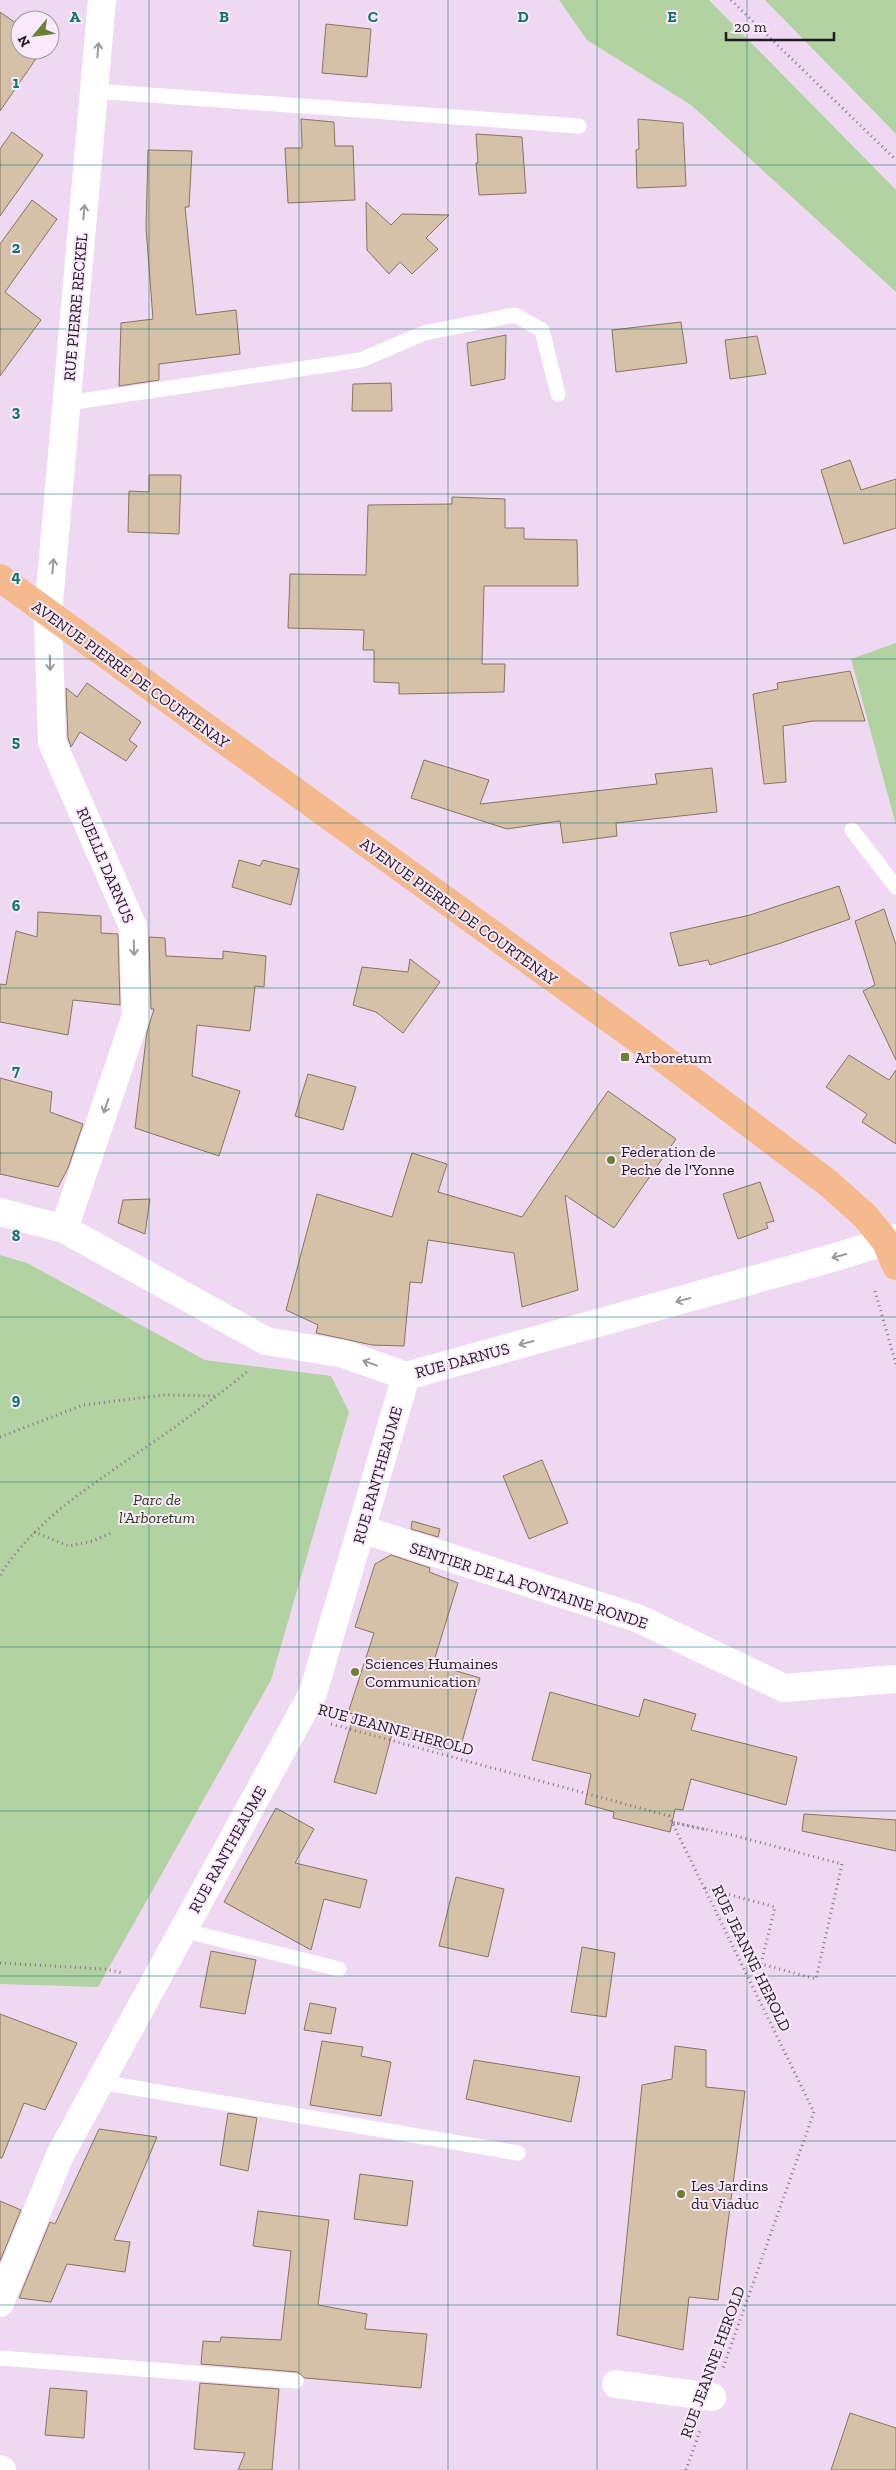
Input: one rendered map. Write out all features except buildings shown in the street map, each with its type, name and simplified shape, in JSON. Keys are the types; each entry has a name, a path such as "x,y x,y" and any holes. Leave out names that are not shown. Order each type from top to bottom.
{"main road":[{"name":"AVENUE PIERRE DE COURTENAY","path":"0,578 644,1044 828,1183 865,1216 893,1249"}],"street":[{"name":"RUE PIERRE RECKEL","path":"48,614 102,0"},
{"name":"RUELLE DARNUS","path":"48,614 52,742 134,927 136,1016 64,1229"},
{"name":"RUE DARNUS","path":"0,1212 64,1229 266,1341 344,1354 406,1376 893,1249"},
{"name":"RUE RANTHEAUME","path":"0,2303 60,2155 313,1693 406,1376"},
{"name":"SENTIER DE LA FONTAINE RONDE","path":"361,1529 637,1618 784,1688 896,1679"},
{"path":"616,2384 712,2397"}],"lane":[{"path":"94,91 579,126"},
{"path":"67,403 361,360 424,333 515,315 542,330 558,394"},
{"path":"852,830 896,887"},
{"path":"182,1930 339,1969"},
{"path":"100,2082 518,2153"},
{"path":"0,2358 296,2381"}],"path":[{"path":"731,0 896,160"},
{"path":"0,1576 34,1532 61,1507 217,1396 249,1370 266,1341"},
{"path":"0,1437 83,1405 164,1395 217,1396"},
{"path":"34,1532 69,1546 93,1541 111,1533"},
{"name":"RUE JEANNE HEROLD","path":"301,1716 669,1816 814,2112 686,2470"},
{"path":"671,1822 707,1830"},
{"path":"671,1822 732,1835 842,1864 816,1979 761,1964 776,1906 704,1888"},
{"path":"0,1962 105,1969 155,1980"}],"green space":[{"path":"559,0 709,0 896,190 896,292 691,105 587,40"},
{"path":"765,0 896,0 896,134"},
{"path":"896,643 896,825 851,659"},
{"name":"Parc de l'Arboretum","path":"0,1255 27,1263 205,1360 331,1376 349,1412 271,1680 98,1987 0,1984"}],"place":[{"name":"Arboretum","path":"625,1057"},
{"name":"Federation de Peche de l'Yonne","path":"611,1160"},
{"name":"Sciences Humaines Communication","path":"355,1672"},
{"name":"Les Jardins du Viaduc","path":"681,2194"}]}
